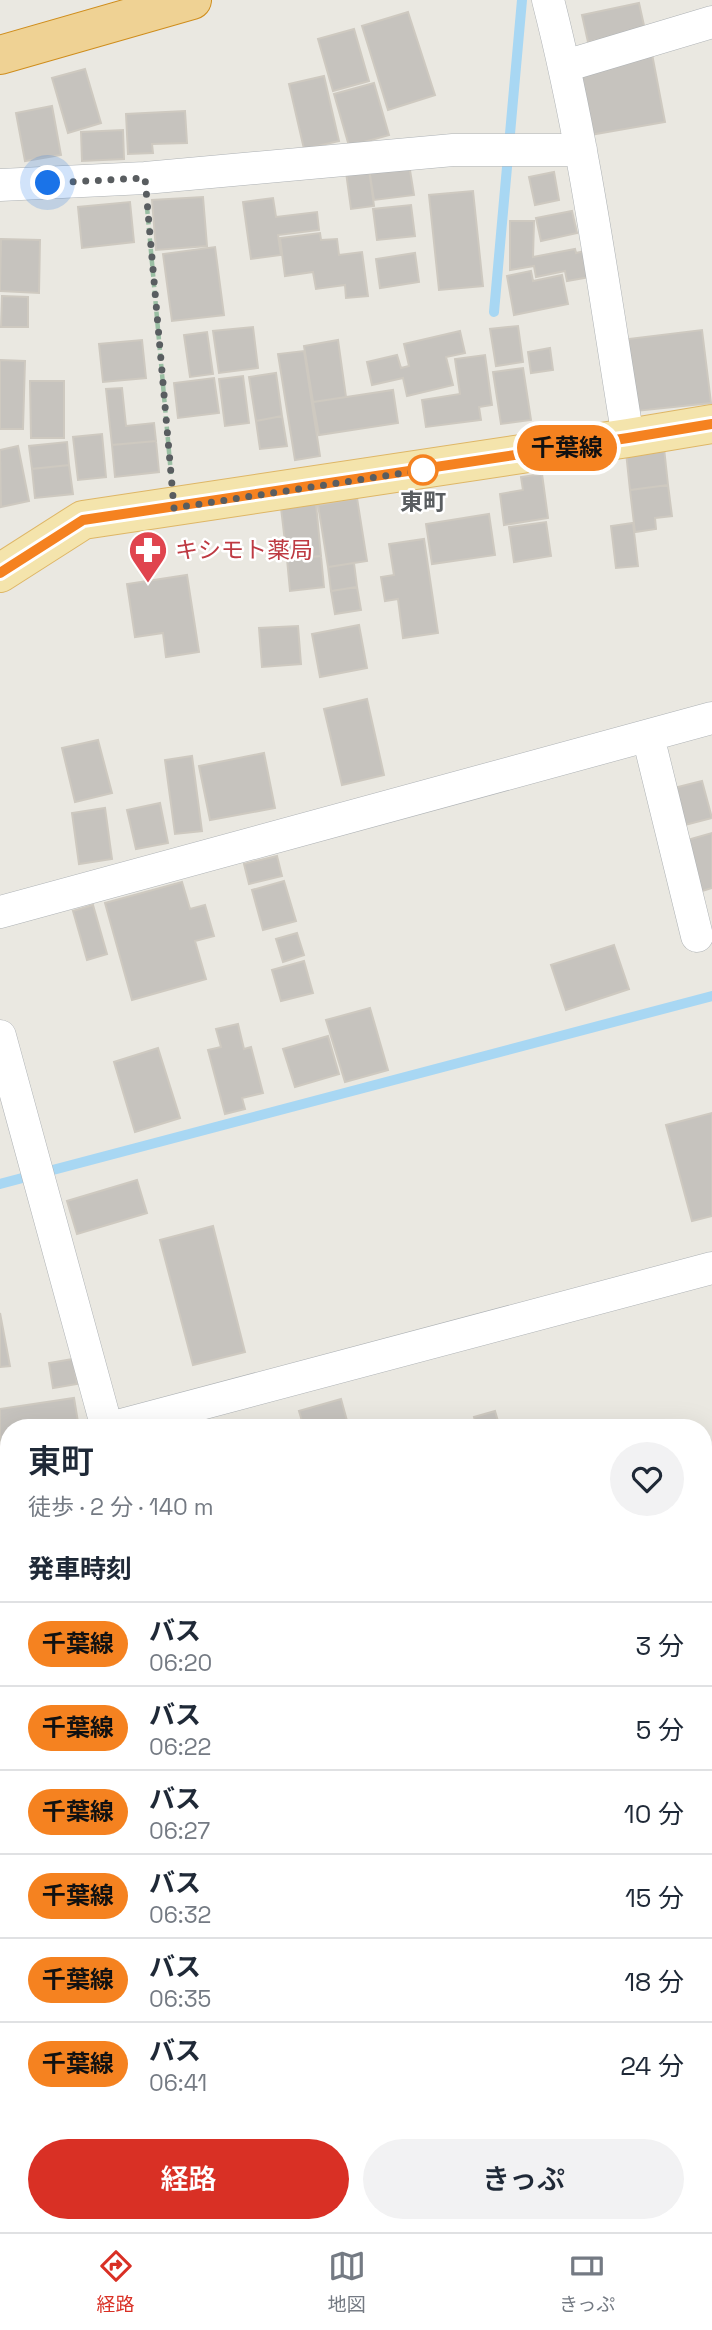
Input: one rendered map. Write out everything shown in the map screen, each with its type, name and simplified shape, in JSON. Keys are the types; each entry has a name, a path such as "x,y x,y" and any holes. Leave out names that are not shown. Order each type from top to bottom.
{"highway":[{"path":"0,55 192,0"}],"main road":[{"path":"0,573 83,520 712,424"}],"street":[{"path":"548,0 565,66 581,150 628,438"},
{"path":"565,66 712,22"},
{"path":"0,185 145,178 453,150 581,150"},
{"path":"0,912 712,718"},
{"path":"648,736 697,936"},
{"path":"0,1036 106,1419"},
{"path":"143,1419 712,1268"}],"path":[{"path":"145,178 174,508"}],"building":[{"path":"639,3 645,30 588,42 582,15"},
{"path":"408,12 435,95 388,110 362,26"},
{"path":"354,29 369,81 333,91 318,39"},
{"path":"652,54 665,122 590,135 579,69"},
{"path":"85,69 101,123 68,133 52,78"},
{"path":"324,76 339,141 304,149 289,84"},
{"path":"374,83 389,135 349,146 334,94"},
{"path":"52,106 61,155 25,161 16,113"},
{"path":"185,111 187,143 152,144 153,153 128,154 126,114"},
{"path":"123,130 124,159 82,161 81,132"},
{"path":"409,164 414,195 374,200 369,169"},
{"path":"369,169 374,206 351,209 346,172"},
{"path":"554,172 559,200 535,205 529,177"},
{"path":"473,191 483,286 439,290 429,195"},
{"path":"203,197 207,246 156,250 152,200"},
{"path":"273,198 276,217 317,212 319,230 278,235 281,255 251,259 243,202"},
{"path":"130,202 134,242 82,248 78,207"},
{"path":"411,205 415,236 377,240 373,209"},
{"path":"572,211 577,233 541,241 536,218"},
{"path":"510,221 534,221 533,257 575,249 576,253 585,251 590,277 567,281 565,271 536,277 534,266 510,270"},
{"path":"320,233 321,240 337,239 339,255 362,252 368,296 346,298 345,285 316,289 313,272 285,276 280,238"},
{"path":"1,239 40,240 39,293 0,291"},
{"path":"215,247 224,315 172,321 163,254"},
{"path":"415,253 419,282 380,288 376,259"},
{"path":"531,271 533,281 562,275 568,304 514,315 507,276"},
{"path":"2,296 28,297 28,327 1,327"},
{"path":"518,326 523,362 496,366 490,329"},
{"path":"253,327 258,368 219,373 213,331"},
{"path":"702,330 711,403 636,411 628,339"},
{"path":"460,331 465,353 446,357 453,385 407,396 403,378 372,385 367,362 397,355 401,368 409,366 404,344"},
{"path":"207,332 213,374 190,377 184,335"},
{"path":"142,340 146,378 103,382 99,344"},
{"path":"338,340 346,397 313,402 304,346"},
{"path":"550,348 553,370 531,373 528,352"},
{"path":"304,351 320,456 295,460 278,354"},
{"path":"485,355 492,405 479,407 481,420 426,427 422,400 460,394 455,359"},
{"path":"0,360 25,361 23,429 0,429"},
{"path":"523,368 531,420 501,424 493,372"},
{"path":"276,373 282,416 256,421 249,377"},
{"path":"243,376 249,423 225,426 219,379"},
{"path":"214,378 219,413 178,418 174,383"},
{"path":"30,381 64,381 64,438 31,438"},
{"path":"122,388 126,426 154,423 156,441 112,445 106,389"},
{"path":"393,390 398,423 319,435 313,402"},
{"path":"282,416 287,446 260,449 256,421"},
{"path":"102,434 106,477 78,480 73,437"},
{"path":"156,441 159,472 115,477 112,445"},
{"path":"67,442 69,465 32,469 29,446"},
{"path":"18,446 29,501 1,507 0,450"},
{"path":"664,448 668,485 630,490 626,452"},
{"path":"69,465 73,494 35,498 32,469"},
{"path":"542,474 548,518 504,525 500,494 523,490 521,477"},
{"path":"668,485 672,516 655,518 656,529 635,532 630,490"},
{"path":"357,498 367,561 328,567 318,505"},
{"path":"316,504 321,556 287,559 281,508"},
{"path":"489,514 495,555 432,564 426,524"},
{"path":"546,522 551,556 514,562 509,527"},
{"path":"633,523 638,566 616,568 611,526"},
{"path":"424,539 438,633 403,638 398,599 385,601 381,577 394,575 389,544"},
{"path":"321,556 324,587 290,591 287,559"},
{"path":"354,563 357,587 331,591 328,567"},
{"path":"187,575 199,652 166,657 163,633 135,637 127,584"},
{"path":"357,587 361,610 335,614 331,591"},
{"path":"359,625 367,668 320,677 312,634"},
{"path":"298,626 301,664 262,667 259,628"},
{"path":"367,699 384,775 342,785 324,709"},
{"path":"98,740 112,793 75,802 62,748"},
{"path":"264,753 275,808 210,820 199,766"},
{"path":"192,756 202,831 175,834 165,760"},
{"path":"702,781 712,818 681,826 670,789"},
{"path":"160,803 168,843 136,849 127,810"},
{"path":"105,808 112,859 79,864 72,813"},
{"path":"712,833 712,888 699,892 684,841"},
{"path":"277,856 282,876 249,884 244,864"},
{"path":"284,881 296,921 263,930 252,890"},
{"path":"182,882 190,909 205,905 214,936 195,941 206,979 132,1000 105,903"},
{"path":"93,905 107,954 87,960 73,911"},
{"path":"297,933 304,955 283,962 276,939"},
{"path":"614,945 629,989 566,1010 551,965"},
{"path":"304,961 313,993 281,1001 272,970"},
{"path":"370,1008 388,1070 345,1082 326,1020"},
{"path":"238,1024 244,1049 251,1047 263,1093 242,1098 245,1109 225,1114 208,1050 221,1047 216,1029"},
{"path":"328,1036 339,1074 295,1087 283,1049"},
{"path":"158,1048 180,1118 135,1132 114,1062"},
{"path":"712,1113 712,1216 692,1221 666,1125"},
{"path":"137,1180 147,1213 77,1234 67,1201"},
{"path":"213,1226 245,1352 193,1365 160,1240"},
{"path":"0,1313 10,1366 0,1367"},
{"path":"73,1359 77,1384 53,1388 49,1363"},
{"path":"74,1398 78,1419 0,1419 0,1409"},
{"path":"341,1399 347,1419 301,1419 299,1411"},
{"path":"495,1411 497,1419 475,1419"}],"waterway":[{"path":"494,312 522,0"},
{"path":"0,1184 712,996"}],"bus line":[{"name":"千葉線","path":"0,573 83,520 712,424"}],"place":[{"name":"東町","path":"423,470"},
{"name":"キシモト薬局","path":"148,584"}],"route":[{"path":"48,183 145,178 174,508 423,470"}]}
